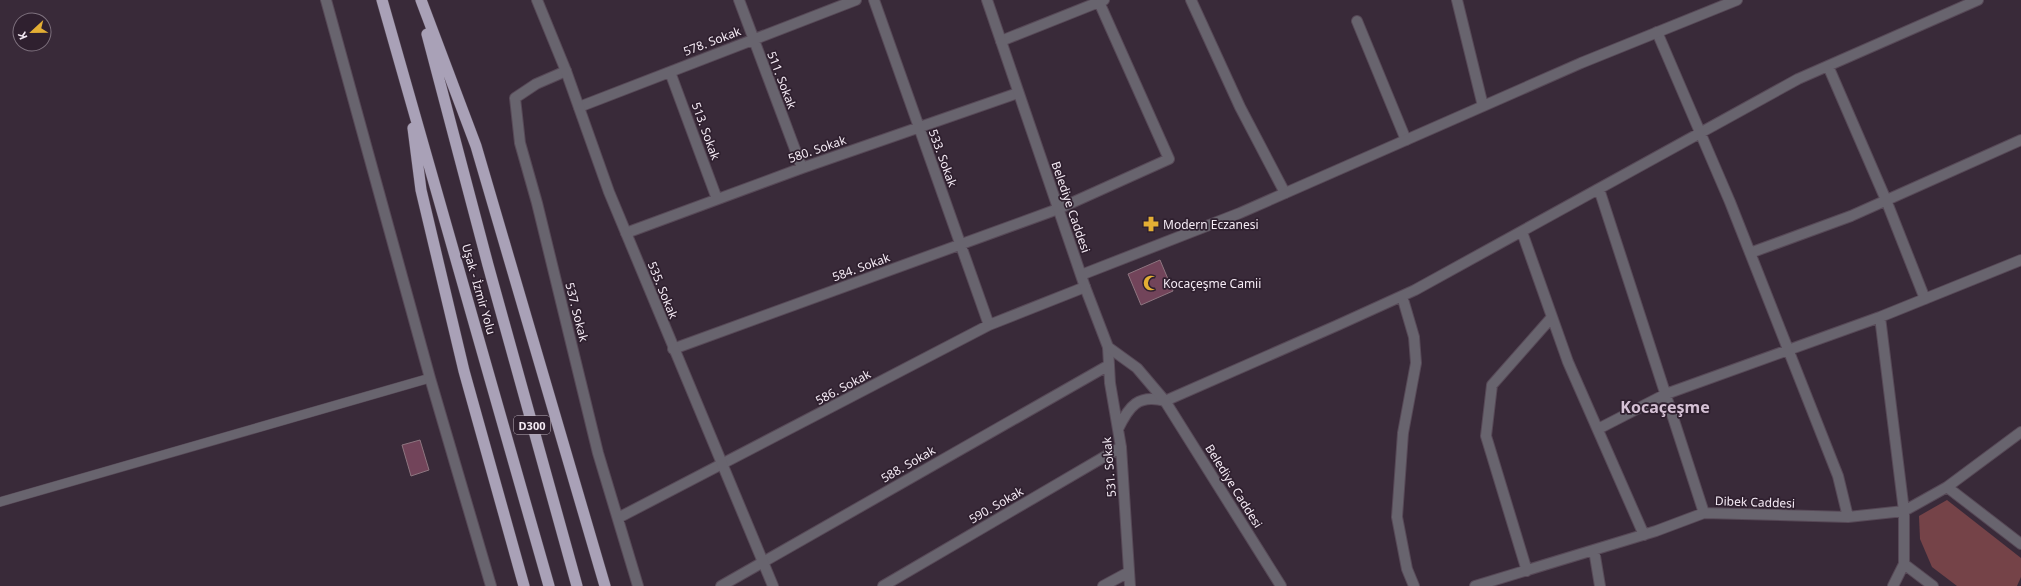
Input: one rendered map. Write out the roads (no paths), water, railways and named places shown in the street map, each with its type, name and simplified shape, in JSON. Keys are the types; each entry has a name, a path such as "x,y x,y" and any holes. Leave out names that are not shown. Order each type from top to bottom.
{"highway":[{"name":"Uşak - İzmir Yolu","path":"382,0 460,269 549,586"},
{"name":"Uşak - İzmir Yolu","path":"420,0 488,265 577,586"},
{"path":"420,0 476,146 605,586"},
{"path":"409,94 421,190 464,371 524,586"}],"street":[{"path":"326,0 430,378 491,586"},
{"name":"535. Sokak","path":"537,0 566,72 609,192 673,349 773,586"},
{"name":"511. Sokak","path":"739,0 802,168"},
{"name":"578. Sokak","path":"579,107 856,0"},
{"name":"533. Sokak","path":"874,0 989,325"},
{"name":"Belediye Caddesi","path":"987,0 1085,287 1108,348 1137,368 1165,400 1281,586"},
{"path":"1191,0 1240,107 1285,193"},
{"path":"1457,0 1483,106"},
{"path":"1081,274 1240,213 1581,63 1737,0"},
{"path":"1118,429 1127,410 1137,402 1150,397 1165,400 1402,296 1522,232 1798,79 1978,0"},
{"path":"1001,41 1102,1"},
{"name":"584. Sokak","path":"673,349 1058,209 1169,159 1102,1"},
{"path":"1356,21 1406,140"},
{"path":"1657,32 1750,253 1789,351 1838,476 1848,517"},
{"path":"1828,66 1886,200 1925,299"},
{"name":"537. Sokak","path":"566,72 536,84 515,98 520,142 539,211 598,452 638,586"},
{"name":"513. Sokak","path":"670,72 717,199"},
{"name":"580. Sokak","path":"626,233 802,168 1018,93"},
{"path":"1750,253 1851,216 2021,140"},
{"path":"1598,189 1704,513"},
{"path":"1522,232 1568,362 1644,535"},
{"path":"1598,429 1666,394 1880,317 2021,260"},
{"name":"586. Sokak","path":"618,518 989,325 1085,287"},
{"path":"1402,296 1414,337 1416,363 1403,433 1397,516 1407,569 1414,586"},
{"path":"1527,571 1486,436 1492,385 1552,317"},
{"path":"1880,317 1904,511 1904,564 1893,586"},
{"name":"531. Sokak","path":"1108,348 1110,383 1121,447 1130,586"},
{"name":"588. Sokak","path":"721,586 1109,365"},
{"name":"Dibek Caddesi","path":"1478,586 1644,535 1704,513 1848,517 1904,511 1947,487 2021,432"},
{"name":"590. Sokak","path":"884,586 1121,447"},
{"path":"1947,487 2021,544"},
{"path":"1594,550 1600,586"},
{"path":"1904,564 1933,586"},
{"path":"1103,586 1129,572"}],"lane":[{"path":"0,502 430,378"}],"place":[{"name":"Modern Eczanesi","path":"1151,224"},
{"name":"Kocaçeşme Camii","path":"1151,283"}],"district":[{"name":"Kocaçeşme","path":"1665,407"}]}
